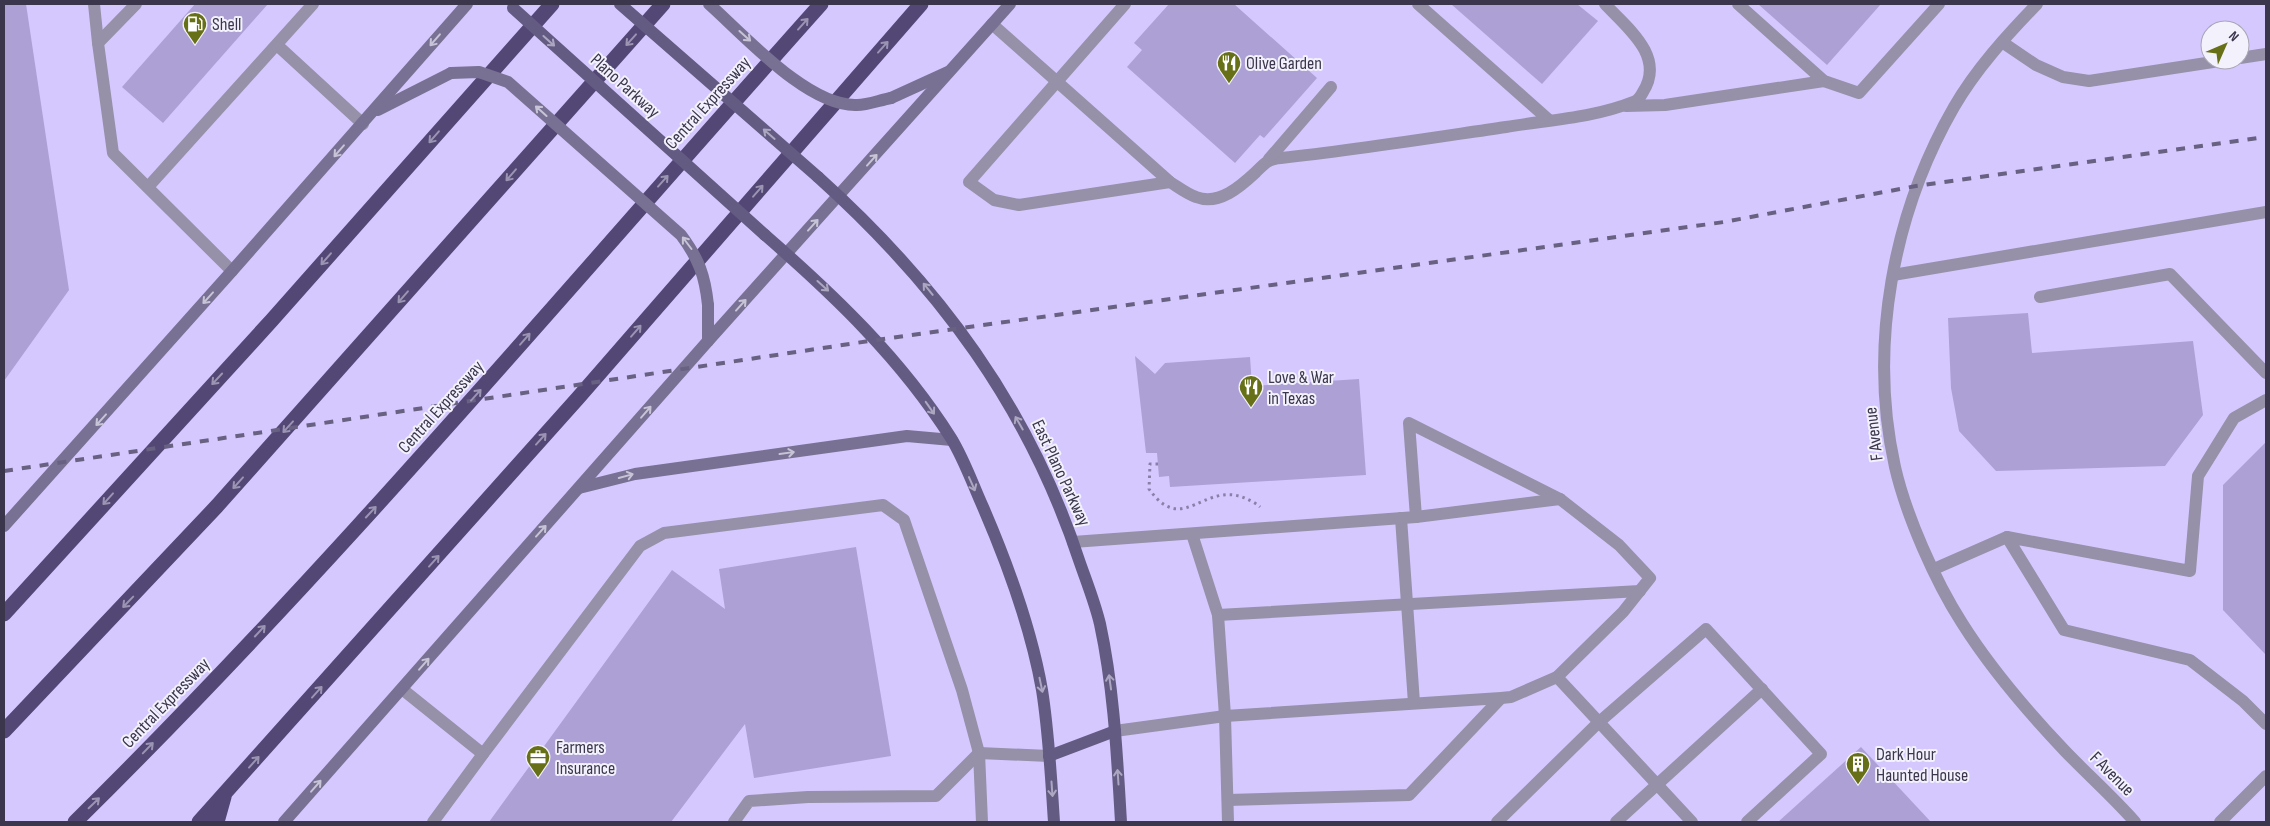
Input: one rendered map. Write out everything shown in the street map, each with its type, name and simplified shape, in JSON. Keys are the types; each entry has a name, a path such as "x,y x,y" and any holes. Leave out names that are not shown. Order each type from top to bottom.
{"highway":[{"path":"4,614 307,281 552,4"},
{"path":"4,730 217,506 663,4"},
{"name":"Central Expressway","path":"75,822 201,694 387,495 821,4"},
{"path":"199,822 578,398 921,4"},
{"path":"217,822 224,795"}],"main road":[{"path":"4,526 363,124 467,4"},
{"path":"620,4 839,196"},
{"path":"709,4 791,78 825,100 857,105 891,98 954,69"},
{"path":"284,822 708,341 954,69 1010,4"},
{"name":"Plano Parkway","path":"510,6 786,254"},
{"path":"371,114 451,73 479,72 508,82 681,235 696,254 705,281 708,305 708,341"},
{"name":"East Plano Parkway","path":"839,196 924,284 960,329 990,372 1025,434 1053,490 1100,622 1111,683 1121,822"},
{"path":"786,254 838,300 876,340 916,388 952,440 1007,562 1030,637 1042,690 1050,756 1054,822"},
{"path":"579,488 635,474 907,436 952,440"},
{"path":"1050,756 1115,731"}],"street":[{"path":"94,4 113,153 232,271"},
{"path":"98,43 136,4"},
{"path":"148,187 313,4"},
{"path":"1125,4 970,182 994,200 1019,205 1170,182"},
{"path":"1418,4 1549,120"},
{"path":"1269,159 1351,151 1549,120 1621,106 1636,101 1644,92 1650,73 1649,58 1643,46 1604,4"},
{"path":"1738,4 1824,81 1859,93 1939,4"},
{"name":"F Avenue","path":"2037,4 1975,75 1936,139 1916,186 1906,215 1893,275 1886,344 1888,425 1895,468 1909,512 1934,569 1961,622 1990,663 2060,745 2135,822"},
{"path":"992,24 1170,182 1197,198 1211,199 1226,195 1240,187 1269,159 1331,87"},
{"path":"2002,42 2036,65 2063,77 2089,81 2200,64"},
{"path":"277,45 363,124"},
{"path":"2250,56 2266,54"},
{"path":"1621,106 1665,105 1824,81"},
{"path":"1893,275 2266,212"},
{"path":"2040,297 2170,274 2266,373"},
{"path":"1934,569 2007,537 2190,571 2198,476 2234,418 2266,400"},
{"path":"1115,731 1225,716 1511,696 1557,677 1623,612 1650,578 1619,546 1560,499 1409,423 1416,517"},
{"path":"1073,542 1416,517 1560,499"},
{"path":"433,822 640,546 664,533 883,505 904,520 962,690 979,753 982,822"},
{"path":"1401,518 1414,703"},
{"path":"1192,534 1218,615 1225,716 1228,822"},
{"path":"2007,537 2064,630 2190,660 2243,701 2266,724"},
{"path":"1218,615 1640,591"},
{"path":"1497,822 1598,723 1706,629 1821,754 1747,822"},
{"path":"1557,677 1692,822"},
{"path":"402,689 483,754"},
{"path":"1616,822 1762,689"},
{"path":"1228,800 1409,794 1501,698"},
{"path":"734,822 749,802 808,797 936,796 979,753 1050,756"},
{"path":"2220,822 2266,776"}],"path":[{"path":"1158,464 1150,464 1149,489 1157,499 1170,508 1187,508 1211,497 1226,493 1240,496 1257,504 1279,527"}],"building":[{"path":"4,4 26,4 69,290 4,381"},
{"name":"Shell","path":"195,4 268,4 163,123 122,87"},
{"name":"Olive Garden","path":"1169,4 1234,4 1317,78 1264,138 1260,135 1235,163 1127,67 1142,50 1134,43"},
{"path":"1451,4 1577,4 1598,21 1542,84"},
{"path":"1758,4 1881,4 1827,65"},
{"path":"2028,313 2032,353 2193,341 2203,415 2165,466 1996,471 1959,431 1951,388 1948,318"},
{"name":"Love & War in Texas","path":"1135,356 1155,374 1165,363 1250,357 1252,386 1359,379 1366,475 1170,487 1169,476 1159,477 1157,453 1146,453"},
{"path":"2266,442 2266,655 2223,610 2223,485"},
{"path":"856,547 891,756 754,778 745,724 671,822 489,822 672,570 725,609 719,569"},
{"name":"Dark Hour Haunted House","path":"1861,747 1931,822 1778,822"}],"railway":[{"path":"4,471 876,340 1724,222 1916,186 2266,137"}],"place":[{"name":"Shell","path":"195,45"},
{"name":"Olive Garden","path":"1229,84"},
{"name":"Love & War in Texas","path":"1251,408"},
{"name":"Farmers Insurance","path":"538,778"},
{"name":"Dark Hour Haunted House","path":"1858,785"}]}
